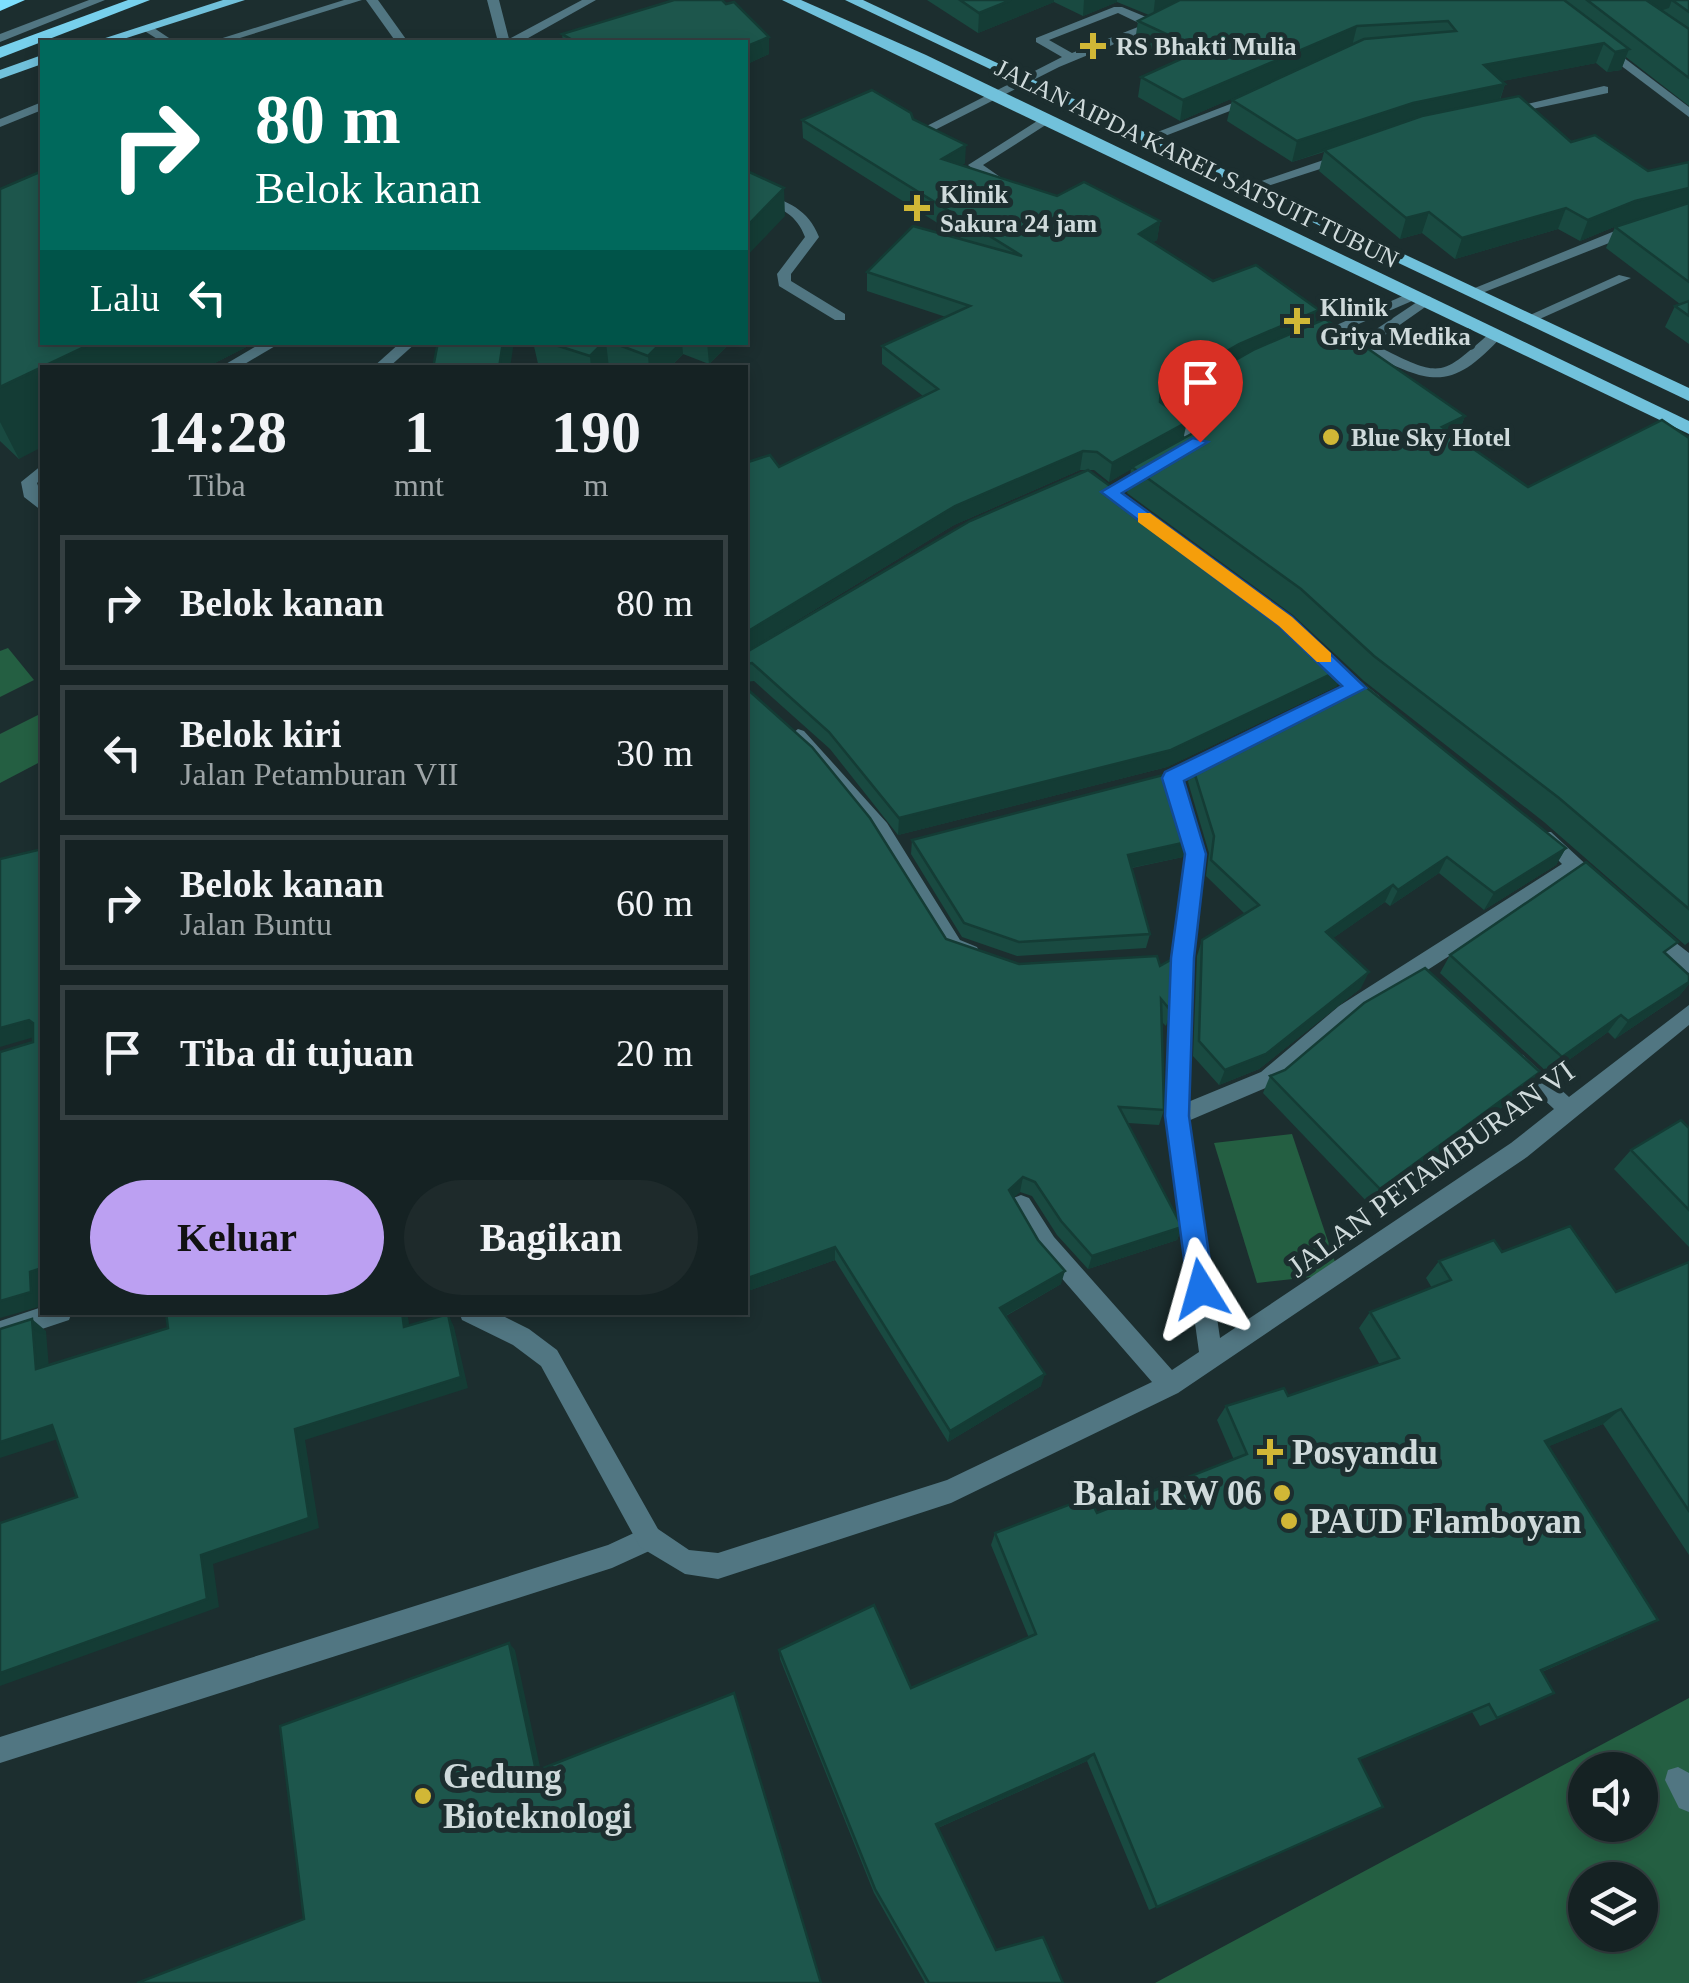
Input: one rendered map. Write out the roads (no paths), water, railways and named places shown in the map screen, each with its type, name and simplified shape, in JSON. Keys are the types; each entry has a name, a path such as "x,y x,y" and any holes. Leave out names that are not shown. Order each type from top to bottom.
{"highway":[{"path":"0,6 16,0"},
{"path":"0,53 142,0"},
{"path":"53,34 80,4"}],"main road":[{"path":"107,40 238,0"},
{"name":"JALAN AIPDA KAREL SATSUIT TUBUN","path":"788,0 1050,119 1689,428"},
{"name":"JALAN AIPDA KAREL SATSUIT TUBUN","path":"852,0 1689,395"},
{"path":"0,75 40,60"}],"street":[{"path":"0,38 80,4 99,0"},
{"path":"223,40 356,0"},
{"path":"372,0 401,40"},
{"path":"493,0 503,40"},
{"path":"517,40 590,0"},
{"path":"1689,6 1646,18 1689,48"},
{"path":"1072,58 1040,40 1118,9 1153,26"},
{"path":"919,133 1023,79 1168,18"},
{"path":"148,28 166,40"},
{"path":"1588,36 1689,113"},
{"path":"1486,114 1604,90"},
{"path":"1148,138 1203,121 1270,92"},
{"path":"0,123 40,107"},
{"path":"1000,183 974,165 1050,119"},
{"path":"1253,186 1356,152"},
{"path":"748,194 796,208 808,222 812,237 784,274 784,284 840,318"},
{"path":"1472,292 1632,228 1689,214"},
{"path":"1528,319 1624,278"},
{"path":"1420,298 1374,337 1376,351 1436,378 1449,376 1496,335"},
{"path":"1297,346 1420,298"},
{"path":"232,365 269,345"},
{"path":"383,365 406,345"},
{"path":"1126,504 1104,488 1200,442 1164,414 1226,378"},
{"path":"40,472 29,482 30,493 40,504"},
{"path":"1314,648 1348,692 1396,718"},
{"path":"783,722 821,757 902,846 953,946 993,962"},
{"path":"1172,776 1196,854 1173,958 1177,1116 1211,1358"},
{"path":"1535,830 1689,965"},
{"path":"1177,1116 1268,1078 1346,1012 1423,974 1576,864"},
{"name":"JALAN PETAMBURAN VI","path":"650,1538 685,1562 718,1566 733,1562 951,1491 1170,1386 1519,1150 1689,1013"},
{"path":"1499,1045 1568,1110"},
{"path":"1020,1205 1046,1244 1170,1386"},
{"path":"0,1332 52,1315"},
{"path":"0,1750 612,1556 650,1538 549,1358 520,1337 476,1315"}],"place":[{"name":"RS Bhakti Mulia","path":"1093,46"},
{"name":"Klinik Sakura 24 jam","path":"917,208"},
{"name":"Klinik Griya Medika","path":"1297,321"},
{"name":"Blue Sky Hotel","path":"1331,437"},
{"name":"Posyandu","path":"1270,1452"},
{"name":"Balai RW 06","path":"1282,1493"},
{"name":"PAUD Flamboyan","path":"1289,1521"},
{"name":"Gedung Bioteknologi","path":"423,1796"}]}
